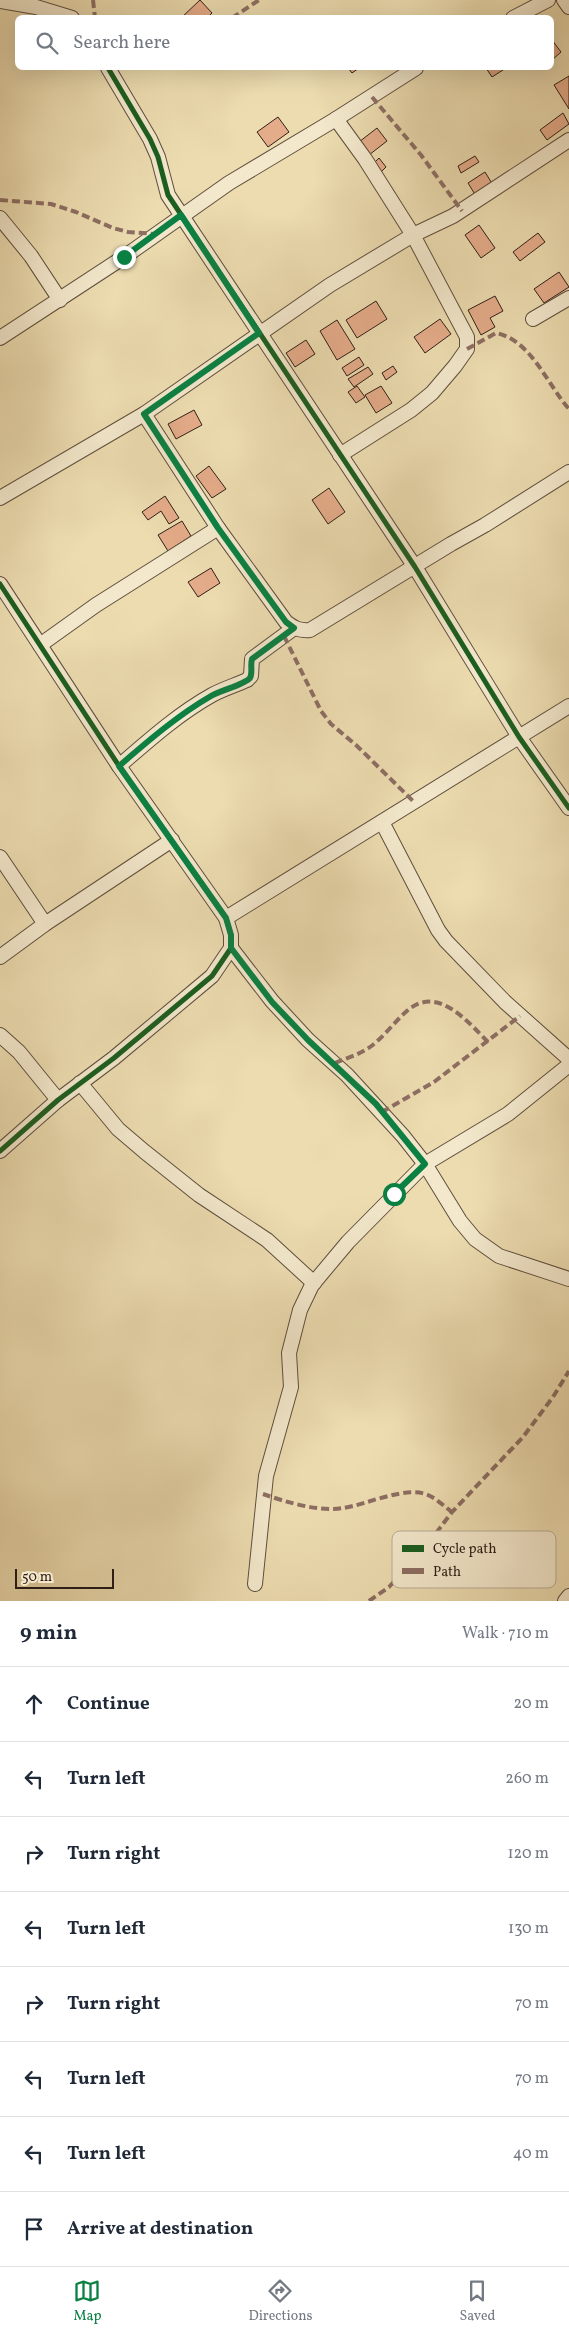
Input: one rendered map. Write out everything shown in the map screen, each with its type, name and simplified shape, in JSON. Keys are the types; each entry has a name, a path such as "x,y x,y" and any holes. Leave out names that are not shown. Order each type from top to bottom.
{"street":[{"path":"520,15 548,0"},
{"path":"564,0 569,7"},
{"path":"0,1 36,7 62,15"},
{"path":"109,70 150,139 158,157 168,195 415,567 519,737 569,808"},
{"path":"0,338 124,257 229,183 336,119 413,70"},
{"path":"336,119 365,159 413,235 465,331 467,349 432,393 411,410 340,456"},
{"path":"0,498 144,414 330,285 413,235 453,216 569,140"},
{"path":"0,218 31,256 60,300"},
{"path":"533,319 569,298"},
{"path":"144,414 218,528 286,622 294,628 310,630 569,472"},
{"path":"40,645 96,605 218,528"},
{"path":"0,584 119,766 226,918 231,935 231,948 212,976 114,1058 58,1100 0,1151"},
{"path":"119,766 148,741 197,705 247,680 252,673 252,659 294,628"},
{"path":"226,918 569,706"},
{"path":"382,822 438,930 446,941 505,1002 569,1059"},
{"path":"0,957 45,924 172,840"},
{"path":"0,857 45,924"},
{"path":"231,948 272,1002 308,1040 376,1104 425,1164 460,1221 474,1239 499,1256 567,1278"},
{"path":"0,1035 19,1052 58,1100"},
{"path":"255,1584 266,1476 291,1387 289,1354 300,1310 314,1283 348,1242 425,1164 508,1114 569,1065"},
{"path":"80,1084 118,1129 145,1152 200,1195 267,1240 314,1283"},
{"path":"565,1601 569,1596"}],"building":[{"path":"200,0 212,13 210,15 184,15"},
{"path":"554,43 561,52 554,58"},
{"path":"487,70 503,70 492,77"},
{"path":"569,76 569,109 554,85"},
{"path":"563,113 569,124 547,140 540,130"},
{"path":"278,117 289,132 268,147 257,132"},
{"path":"377,128 387,141 369,155 359,142"},
{"path":"475,156 479,162 461,173 458,166"},
{"path":"379,158 386,167 381,172 374,163"},
{"path":"485,172 493,185 476,196 468,183"},
{"path":"479,225 495,248 481,258 465,235"},
{"path":"538,233 545,242 520,261 513,252"},
{"path":"559,272 569,287 544,303 534,289"},
{"path":"495,296 503,311 490,318 495,327 481,335 468,310"},
{"path":"376,301 387,319 357,338 346,320"},
{"path":"440,319 451,334 425,353 414,337"},
{"path":"337,320 355,349 337,360 320,331"},
{"path":"306,340 315,354 295,367 286,353"},
{"path":"359,357 364,365 347,376 342,368"},
{"path":"393,366 397,372 386,380 382,373"},
{"path":"368,367 373,374 354,387 348,379"},
{"path":"357,386 365,397 356,403 348,392"},
{"path":"381,386 392,403 376,413 365,395"},
{"path":"194,410 202,425 176,439 168,424"},
{"path":"209,466 226,489 212,498 196,476"},
{"path":"329,488 345,512 328,524 312,500"},
{"path":"165,496 179,518 169,524 161,511 148,520 142,512"},
{"path":"182,521 191,536 168,551 158,535"},
{"path":"211,568 220,583 198,597 188,582"}],"marked path":[{"path":"93,0 95,15"},
{"path":"236,15 259,0"},
{"path":"372,97 421,155 462,211"},
{"path":"0,200 51,204 76,212 113,228 128,232 156,234"},
{"path":"467,349 496,333 508,337 529,354 569,409"},
{"path":"284,636 321,711 331,724 357,746 414,802"},
{"path":"335,1063 366,1050 380,1039 408,1010 419,1003 430,1002 452,1009 462,1016 488,1042"},
{"path":"382,1112 434,1082 520,1016"},
{"path":"438,1531 452,1512 523,1437 553,1397 569,1371"},
{"path":"263,1494 302,1505 333,1509 352,1506 387,1496 410,1492 421,1493 430,1496 452,1512"},
{"path":"369,1601 392,1584"}],"cycle path":[{"path":"109,70 150,139 158,157 168,195 415,567 519,737 569,808"},
{"path":"0,584 119,766 226,918 231,935 231,948 212,976 114,1058 58,1100 0,1151"}],"route":[{"path":"124,257 181,215 259,333 144,414 218,528 286,622 294,628 252,659 252,673 247,680 197,705 148,741 119,766 226,918 231,935 231,948 272,1002 308,1040 376,1104 425,1164 394,1194"}]}
